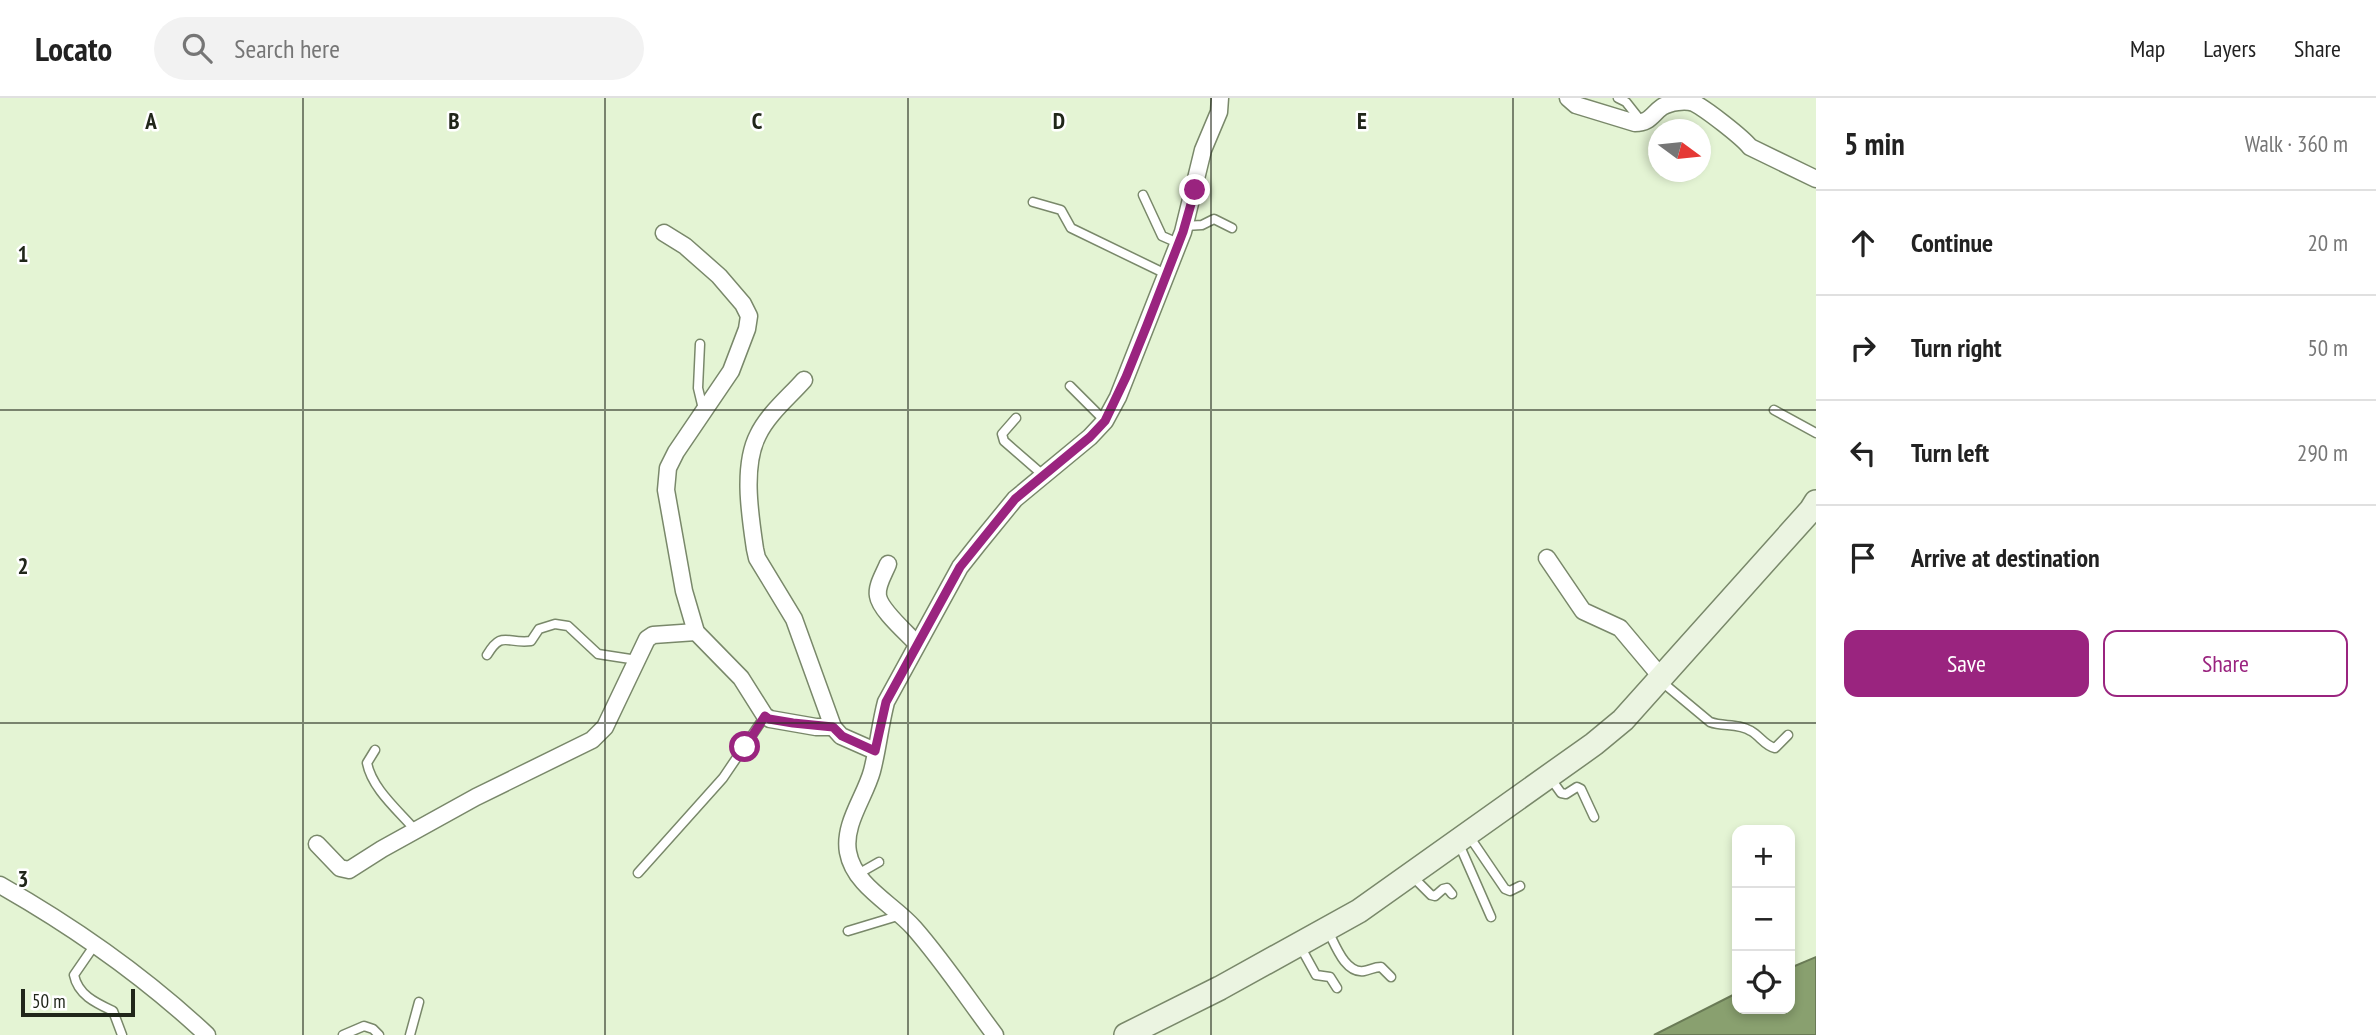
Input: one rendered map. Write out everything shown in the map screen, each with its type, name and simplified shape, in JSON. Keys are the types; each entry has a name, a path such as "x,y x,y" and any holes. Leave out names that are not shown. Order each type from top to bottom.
{"street":[{"path":"995,1035 920,936 858,874 847,851 850,827 873,769 886,702 960,567 1015,499 1090,437 1105,421 1126,377 1185,226 1203,150 1219,112 1220,98"},
{"path":"1568,98 1576,105 1635,123 1650,119 1664,105 1685,101 1695,104 1744,139 1750,147 1816,179"},
{"path":"664,233 685,246 719,276 743,304 749,316 747,329 731,371 668,468 666,490 684,591 696,632 741,678 769,719 833,727"},
{"path":"804,380 765,424 752,450 749,468 752,528 757,558 794,620 833,727 842,736 875,751"},
{"path":"1137,1033 1359,911 1623,720 1816,503"},
{"path":"1547,558 1583,611 1620,628 1661,679"},
{"path":"888,564 878,589 878,598 916,644"},
{"path":"317,844 340,868 349,870 476,797 599,735 647,639 653,635 696,632"},
{"path":"0,885 54,916 172,1003 207,1035"}],"lane":[{"path":"1618,98 1626,102 1643,123"},
{"path":"1143,195 1162,236 1178,243"},
{"path":"1033,202 1061,210 1071,228 1166,274"},
{"path":"1185,226 1202,225 1214,219 1232,228"},
{"path":"700,344 698,388 704,412"},
{"path":"1070,386 1105,421"},
{"path":"1774,410 1816,433"},
{"path":"1016,418 1002,434 1004,441 1043,475"},
{"path":"487,655 495,641 531,640 540,629 555,624 572,629 598,653 637,660"},
{"path":"1661,679 1710,722 1746,728 1775,748 1788,735"},
{"path":"638,873 723,778 765,716"},
{"path":"375,750 367,763 368,770 415,830"},
{"path":"1549,776 1561,793 1566,794 1577,787 1581,789 1594,817"},
{"path":"1463,837 1506,889 1510,891 1520,886"},
{"path":"1463,837 1491,917"},
{"path":"858,874 879,862"},
{"path":"1411,875 1431,895 1435,896 1447,888 1452,894"},
{"path":"848,931 901,915"},
{"path":"1326,928 1348,966 1363,972 1381,967 1391,977"},
{"path":"1298,943 1316,975 1330,977 1337,988"},
{"path":"94,946 74,975 75,981 87,998 113,1011 122,1035"},
{"path":"410,1035 419,1002"},
{"path":"343,1035 365,1026 379,1035"}],"shaded area":[{"path":"1816,957 1816,1035 1654,1035 1732,996 1732,1014 1795,1014 1795,966"}],"route":[{"path":"745,747 765,716 816,727 833,727 842,736 875,751 886,702 960,567 1015,499 1090,437 1105,421 1118,397 1147,325 1183,232 1195,190"}]}
